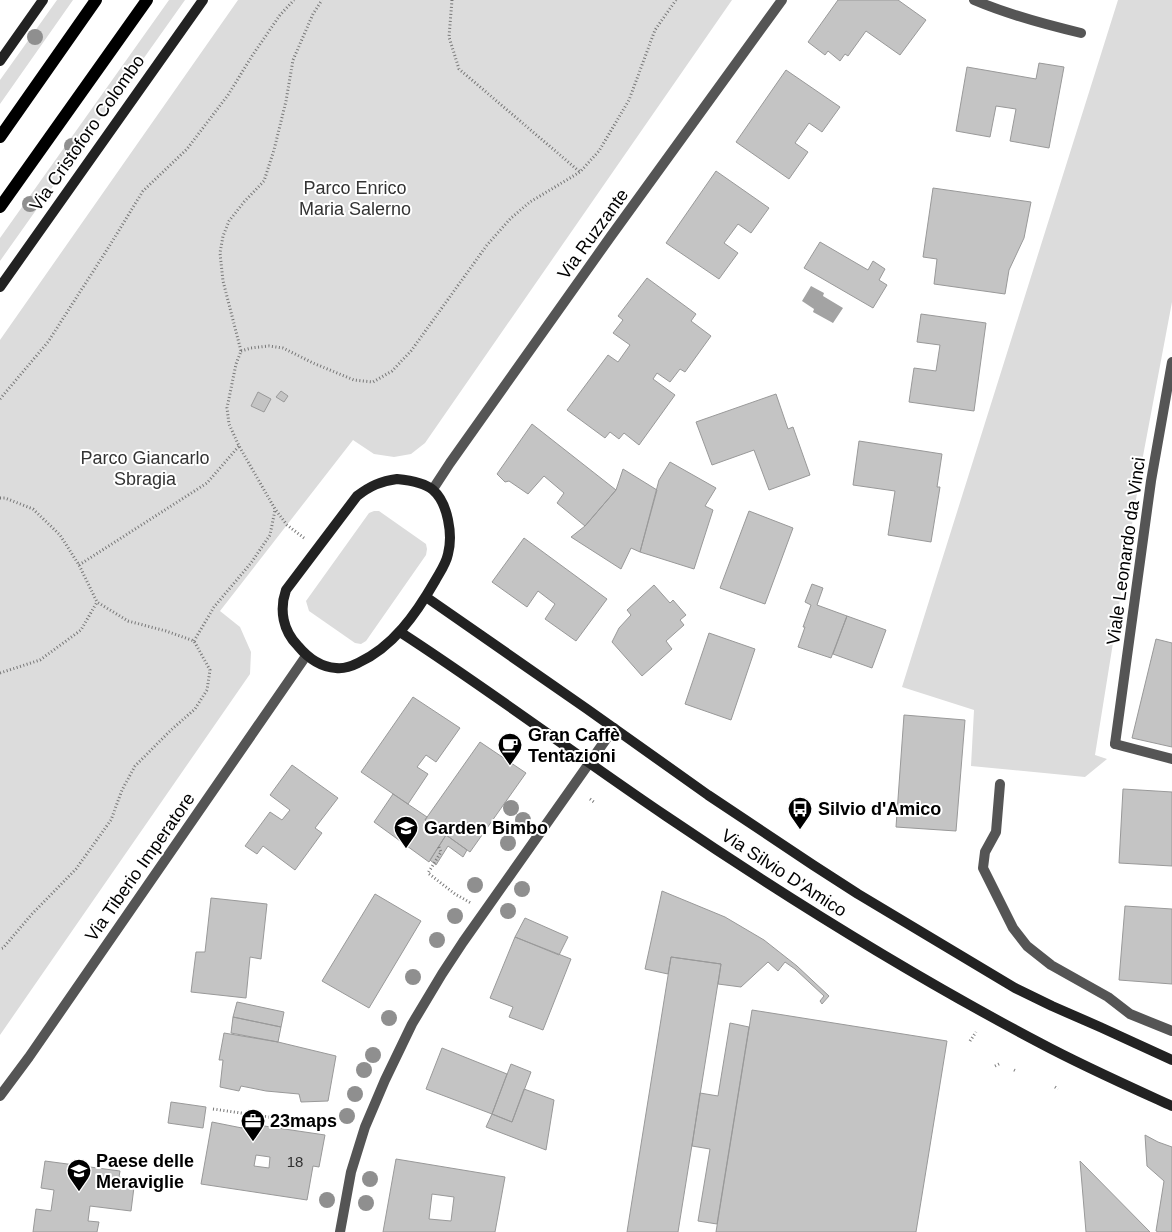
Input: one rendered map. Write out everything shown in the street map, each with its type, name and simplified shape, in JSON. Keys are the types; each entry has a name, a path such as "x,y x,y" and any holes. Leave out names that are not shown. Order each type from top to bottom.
{"main road":[{"path":"0,137 96,0"},
{"name":"Via Cristoforo Colombo","path":"0,208 148,0"}],"street":[{"path":"0,61 43,0"},
{"name":"Via Cristoforo Colombo","path":"0,287 203,0"},
{"name":"Via Ruzzante","path":"433,489 450,462 605,244 782,0"},
{"path":"974,0 1023,19 1081,33"},
{"name":"Viale Leonardo da Vinci","path":"1172,362 1151,481 1115,744 1172,759"},
{"path":"397,479 407,480 433,489 445,510 451,542 445,563 426,597 400,632 383,649 351,667 338,669 328,667 306,656 287,632 283,619 283,599 286,590 317,548 357,496 372,486 383,481 397,479"},
{"name":"Via Silvio D'Amico","path":"426,597 708,795 858,894 1005,982 1052,1006 1172,1060"},
{"name":"Via Silvio D'Amico","path":"400,632 667,817 826,920 986,1014 1042,1044 1172,1106"},
{"name":"Via Tiberio Imperatore","path":"0,1096 29,1057 306,656"},
{"path":"340,1232 350,1172 365,1127 412,1024 463,942 614,728"},
{"path":"1000,784 996,832 984,852 983,868 1014,928 1028,946 1051,965 1108,997 1130,1014 1172,1031"}],"path":[{"path":"0,399 48,342 143,191 187,149 228,94 280,15 294,0"},
{"path":"317,548 287,525 275,509 239,446 229,424 227,408 236,364 242,351 223,281 220,253 223,236 229,221 264,181 286,102 293,60 313,14 322,0"},
{"path":"452,0 449,37 459,69 580,172"},
{"path":"242,351 269,346 282,348 354,380 373,382 392,371 411,351 487,244 511,218 530,202 580,172 599,151 629,100 655,30 676,0"},
{"path":"79,565 207,483 239,446"},
{"path":"0,498 5,498 33,509 60,535 79,565 97,602 128,621 194,641 210,670 206,690 195,710 171,730 135,766 122,790 111,820 76,869 0,949"},
{"path":"194,641 214,607 251,563 270,535 275,509"},
{"path":"0,673 40,660 81,630 97,602"},
{"path":"590,798 594,802"},
{"path":"439,848 441,852 428,873 455,894"},
{"path":"970,1040 976,1032"},
{"path":"995,1066 1001,1064"},
{"path":"213,1109 290,1120"},
{"path":"259,1125 260,1116"}],"green space":[{"path":"57,0 73,0 0,104 0,80"},
{"path":"169,0 185,0 0,261 0,238"},
{"path":"238,0 732,0 425,443 411,454 394,457 374,454 353,440 220,611 240,627 251,652 250,674 0,1035 0,340"},
{"path":"1118,0 1172,0 1172,302 1143,456 1095,755 1107,759 1085,777 971,766 974,710 902,687"},
{"path":"379,511 426,544 427,549 426,555 366,641 361,644 355,643 309,611 306,601 369,513"}],"shaded area":[{"path":"811,286 824,293 823,296 843,308 833,323 813,312 814,309 802,301"}],"building":[{"path":"838,0 898,0 926,20 900,55 866,31 848,56 845,54 840,61 828,51 825,55 808,42"},
{"path":"1039,63 1064,67 1049,148 1010,141 1016,109 996,106 990,137 956,131 967,67 1036,79"},
{"path":"786,70 840,107 822,132 809,123 795,143 808,152 789,179 736,142"},
{"path":"716,171 769,208 751,233 738,224 724,243 738,253 719,279 666,243"},
{"path":"933,188 1031,202 1024,238 1009,270 1005,294 934,284 937,259 923,257"},
{"path":"820,242 868,270 873,261 885,269 879,280 887,285 873,308 804,268"},
{"path":"647,278 696,314 691,321 711,336 685,372 680,369 670,382 657,373 653,379 675,395 639,445 624,433 619,439 610,432 605,438 567,410 608,355 618,362 630,345 613,333 623,320 618,316"},
{"path":"921,314 986,323 974,411 909,402 914,368 936,371 940,345 917,342"},
{"path":"281,391 288,396 284,402 276,397"},
{"path":"258,392 271,399 264,412 251,406"},
{"path":"776,394 788,429 793,427 810,475 769,490 754,450 712,465 696,422"},
{"path":"532,424 616,490 585,526 557,503 564,493 544,476 528,494 509,481 505,482 497,474"},
{"path":"859,441 942,454 937,487 940,487 931,542 888,535 895,491 853,485"},
{"path":"670,462 716,488 705,506 713,510 694,569 640,552 659,480"},
{"path":"623,469 657,490 640,552 631,548 621,569 571,537 585,526 616,490"},
{"path":"749,511 793,528 765,604 720,588"},
{"path":"524,538 607,599 576,641 545,619 555,604 538,591 527,607 492,582"},
{"path":"812,584 823,588 817,605 847,616 831,658 798,647 811,605 805,602"},
{"path":"654,585 670,603 673,600 686,615 680,620 684,625 666,641 672,649 642,676 612,642 619,628 631,615 627,610"},
{"path":"847,616 886,630 872,668 833,654"},
{"path":"709,633 755,649 731,720 685,704"},
{"path":"1156,639 1172,643 1172,747 1132,738"},
{"path":"413,697 460,728 436,762 426,755 417,767 428,774 408,804 361,772"},
{"path":"904,715 965,720 956,831 896,827"},
{"path":"480,742 526,773 470,852 425,820"},
{"path":"292,765 338,798 315,828 322,833 295,870 263,846 257,854 245,846 270,812 282,820 290,810 270,795"},
{"path":"1123,789 1172,792 1172,866 1119,863"},
{"path":"393,794 427,817 425,820 446,835 429,862 374,822"},
{"path":"446,835 467,850 463,857 448,846 436,865 430,860"},
{"path":"662,891 725,917 764,940 797,966 829,996 822,1004 820,1001 824,996 785,962 778,971 768,962 741,987 718,984 721,964 671,957 668,974 645,969"},
{"path":"375,894 421,921 369,1008 322,981"},
{"path":"211,898 267,904 261,959 250,957 246,998 191,992 196,952 205,952"},
{"path":"1125,906 1172,909 1172,984 1119,980"},
{"path":"525,918 568,937 559,955 515,937"},
{"path":"515,937 571,959 543,1030 509,1017 513,1007 490,998"},
{"path":"671,957 721,964 678,1232 627,1232"},
{"path":"237,1002 284,1012 281,1027 233,1017"},
{"path":"752,1010 947,1041 916,1232 716,1232"},
{"path":"233,1017 281,1027 278,1042 231,1033"},
{"path":"730,1023 749,1027 717,1224 698,1221 710,1149 692,1146 700,1093 718,1096"},
{"path":"224,1033 278,1042 336,1056 328,1101 301,1102 299,1094 266,1091 241,1086 239,1091 220,1087 223,1060 219,1060"},
{"path":"442,1048 507,1074 492,1114 426,1089"},
{"path":"511,1064 531,1072 512,1122 492,1114"},
{"path":"524,1089 554,1100 546,1150 486,1127 492,1114 512,1122"},
{"path":"171,1102 206,1107 203,1128 168,1123"},
{"path":"212,1122 242,1128 244,1123 325,1135 319,1167 313,1166 307,1200 201,1184","holes":["256,1155 270,1157 269,1168 254,1166"]},
{"path":"1145,1135 1172,1147 1172,1232 1156,1231 1164,1181 1147,1166"},
{"path":"396,1159 505,1177 495,1232 383,1232","holes":["432,1194 454,1197 451,1221 429,1219"]},
{"path":"45,1161 120,1171 119,1177 135,1179 131,1211 90,1206 88,1221 99,1222 97,1232 33,1232 36,1209 51,1211 54,1190 41,1188"},
{"path":"1080,1161 1150,1232 1086,1232"}],"place":[{"name":"Gran Caffè Tentazioni","path":"510,766"},
{"name":"Silvio d'Amico","path":"800,830"},
{"name":"Garden Bimbo","path":"406,849"},
{"name":"23maps","path":"253,1142"},
{"name":"Paese delle Meraviglie","path":"79,1192"}],"park label":[{"name":"Parco Enrico Maria Salerno","path":"355,198"},
{"name":"Parco Giancarlo Sbragia","path":"145,468"}]}
